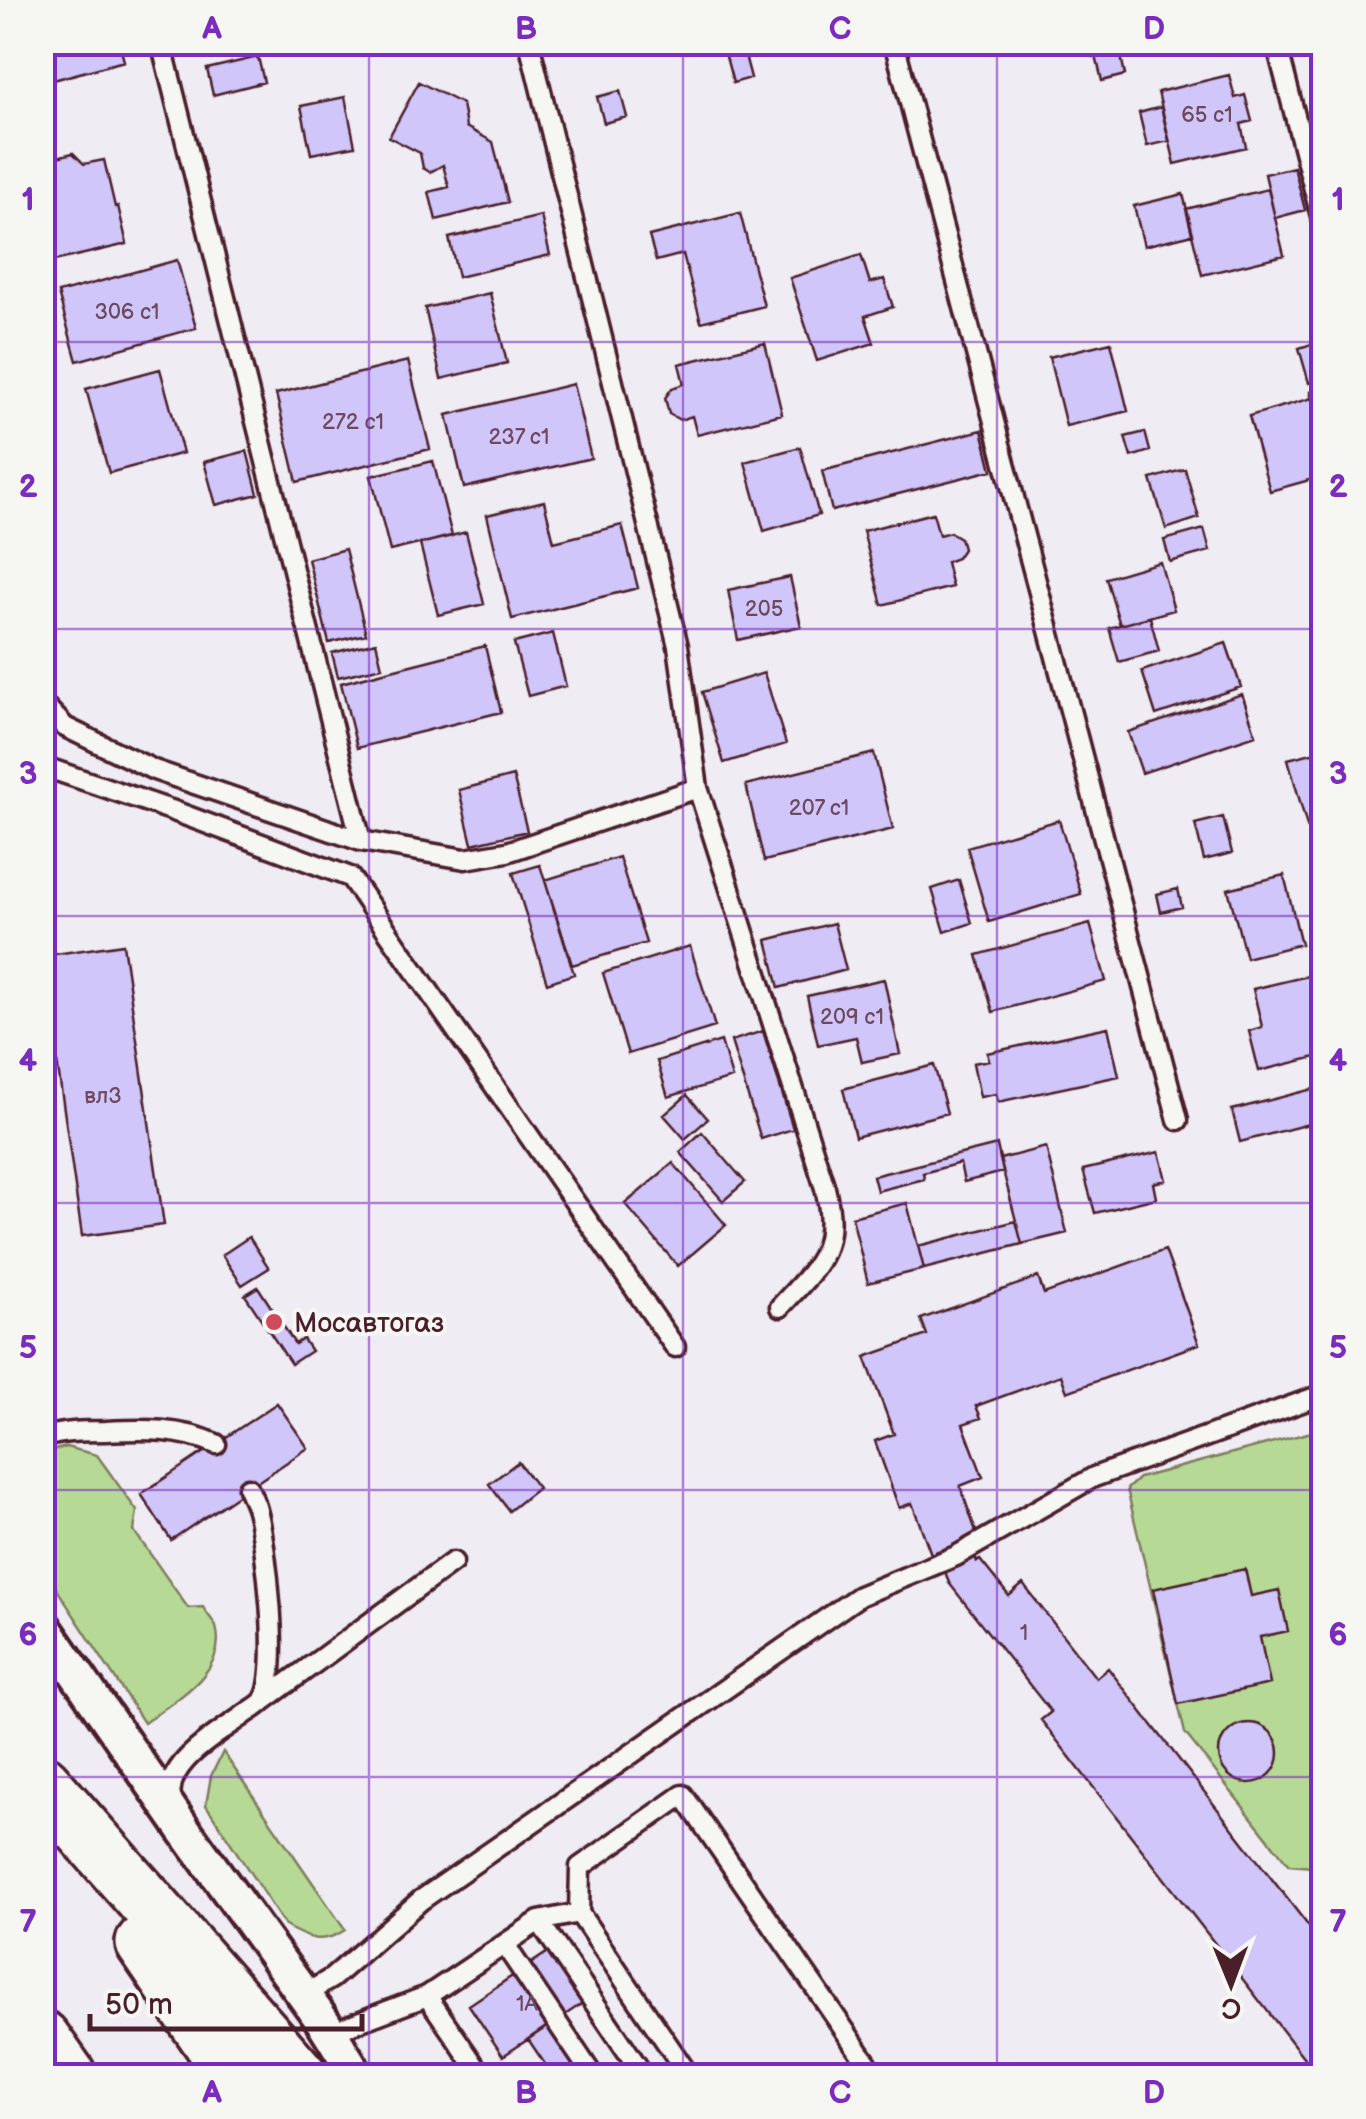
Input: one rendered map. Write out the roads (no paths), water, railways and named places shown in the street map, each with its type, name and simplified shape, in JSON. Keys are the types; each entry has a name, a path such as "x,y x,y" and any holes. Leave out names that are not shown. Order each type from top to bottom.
{"highway":[{"path":"42,1783 299,2076"},
{"path":"42,1795 236,2076"},
{"path":"42,2039 68,2076"}],"street":[{"path":"42,1624 357,2076"}],"lane":[{"path":"161,42 361,841"},
{"path":"529,42 678,646 698,788 832,1216 828,1247 810,1275 780,1307"},
{"path":"894,42 1178,1120"},
{"path":"1276,42 1324,228"},
{"path":"42,704 65,727 154,770 361,841 465,859 508,852 698,788"},
{"path":"42,766 350,877 675,1347"},
{"path":"302,1996 332,1978 421,1900 859,1596 956,1556 1094,1477 1324,1394"},
{"path":"42,1438 62,1432 155,1429 216,1444"},
{"path":"248,1488 258,1514 272,1622 272,1668 263,1701"},
{"path":"182,1828 168,1794 173,1778 189,1755 453,1562"},
{"path":"689,2076 579,1914 580,1867 684,1794 876,2076"},
{"path":"324,2024 337,2030 427,1996 539,1921 579,1914"},
{"path":"539,1921 644,2076"},
{"path":"505,1945 593,2076"},
{"path":"427,1996 482,2076"}],"place":[{"name":"Мосавтогаз","path":"274,1322"}]}
